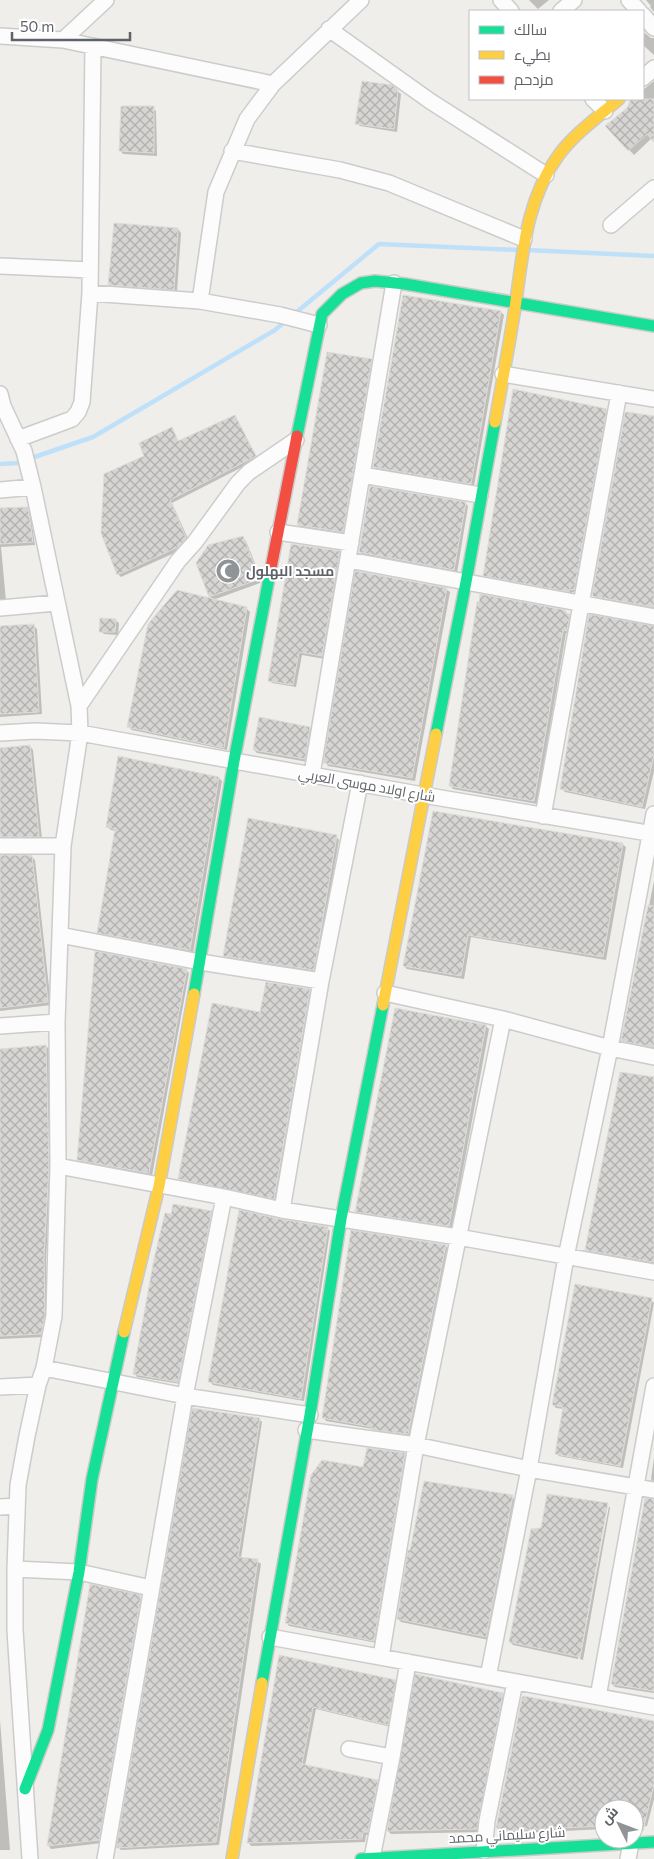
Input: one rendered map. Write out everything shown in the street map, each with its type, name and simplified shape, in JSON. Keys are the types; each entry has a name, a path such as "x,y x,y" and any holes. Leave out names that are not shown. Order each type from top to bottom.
{"street":[{"path":"63,40 106,0"},
{"path":"200,301 216,192 247,119 272,84 361,0"},
{"path":"501,0 510,10"},
{"path":"562,10 574,0"},
{"path":"629,0 638,10"},
{"path":"644,16 654,28"},
{"path":"329,29 430,101 546,175"},
{"path":"0,36 63,40 272,84"},
{"path":"21,445 72,419 78,412 82,402 90,294 93,46"},
{"path":"644,77 654,68"},
{"path":"594,100 605,111"},
{"path":"232,1859 308,1423 341,1219 466,582 516,301 524,238 531,210 546,175 559,155 618,100"},
{"path":"232,151 340,170 389,183 524,238"},
{"path":"611,225 654,188"},
{"path":"0,266 90,270"},
{"path":"25,1789 48,1730 79,1572 92,1479 112,1381 159,1186 234,761 322,314 330,304 354,286 368,281 516,301 654,326"},
{"path":"312,774 394,283"},
{"path":"90,294 200,301 280,315 319,325"},
{"path":"502,374 654,399"},
{"path":"543,816 619,393"},
{"path":"0,394 3,406 21,445 33,488 79,706 80,733 63,846 57,1022 58,1166 54,1316 21,1469 17,1506 15,1569 8,1631 25,1789 30,1859"},
{"path":"79,706 178,561 195,542 238,483 249,472 296,440"},
{"path":"362,475 480,495"},
{"path":"0,490 33,488"},
{"path":"278,532 351,543"},
{"path":"348,560 654,617"},
{"path":"0,608 56,602"},
{"name":"شارع اولاد موسى العربي","path":"0,733 35,731 80,733 543,816 652,833"},
{"path":"282,1210 321,981 360,783"},
{"path":"488,1677 529,1469 566,1257 610,1048 652,833 654,814"},
{"path":"0,846 63,846"},
{"path":"60,935 200,962 321,981"},
{"path":"385,993 654,1057"},
{"path":"381,1657 416,1445 503,1020"},
{"path":"0,1026 57,1022"},
{"path":"58,1166 224,1197 282,1210 458,1237 654,1272"},
{"path":"105,1859 185,1396 224,1197"},
{"path":"44,1368 529,1469 654,1490"},
{"path":"0,1386 38,1385"},
{"path":"598,1697 654,1386"},
{"path":"0,1507 17,1506"},
{"path":"15,1569 79,1572 151,1588"},
{"path":"270,1636 654,1707"},
{"path":"366,1858 392,1756 408,1662"},
{"path":"484,1851 487,1821 515,1682"},
{"path":"349,1749 392,1756"},
{"name":"شارع سليماني محمد","path":"366,1858 594,1845"}],"building":[{"path":"362,81 392,85 398,90 394,129 355,124"},
{"path":"654,99 654,142 647,134 628,151 605,126 627,108 631,100"},
{"path":"121,106 154,106 154,153 119,151"},
{"path":"114,223 178,228 174,290 108,285"},
{"path":"403,295 501,311 471,484 373,467"},
{"path":"327,352 372,359 343,532 297,525"},
{"path":"513,389 607,409 574,590 569,589 569,592 483,576"},
{"path":"625,413 654,416 654,607 592,596"},
{"path":"235,415 256,456 170,500 186,538 178,547 117,575 101,533 104,474 144,456 139,443 172,427 178,441"},
{"path":"370,486 466,502 454,570 359,552"},
{"path":"28,507 33,542 0,544 0,508"},
{"name":"مسجد البهلول","path":"243,536 258,574 257,580 209,597 196,563 208,545"},
{"path":"291,544 340,551 322,656 299,652 293,685 268,681"},
{"path":"355,571 447,588 412,778 323,763"},
{"path":"177,590 247,607 224,748 127,727 148,624"},
{"path":"480,594 565,610 565,614 570,614 567,631 563,630 534,801 449,786 477,602 479,602"},
{"path":"589,614 654,626 654,755 642,807 560,789"},
{"path":"100,618 116,619 115,632 99,632"},
{"path":"34,624 39,712 0,714 0,626"},
{"path":"259,717 310,727 305,759 253,750"},
{"path":"30,745 39,837 0,837 0,748"},
{"path":"118,756 219,777 190,950 97,933 115,829 106,827"},
{"path":"433,811 623,843 603,957 468,935 461,976 403,966"},
{"path":"248,818 337,835 314,970 223,956"},
{"path":"0,855 32,855 48,1002 0,1008"},
{"path":"648,905 654,906 654,1047 621,1041"},
{"path":"95,951 187,969 149,1173 77,1160"},
{"path":"266,982 310,989 274,1199 178,1179 212,1003 260,1012"},
{"path":"395,1008 486,1025 449,1226 355,1212"},
{"path":"46,1045 49,1166 44,1256 45,1315 41,1334 0,1336 0,1049"},
{"path":"620,1072 654,1077 654,1262 585,1250"},
{"path":"173,1204 212,1211 178,1382 133,1374 154,1259 165,1213 171,1214"},
{"path":"239,1210 328,1227 301,1399 208,1382"},
{"path":"351,1230 446,1245 408,1434 372,1430 372,1427 322,1418"},
{"path":"575,1284 652,1298 620,1466 555,1454 563,1407 552,1405"},
{"path":"192,1408 260,1418 238,1557 258,1559 216,1842 116,1848"},
{"path":"367,1448 405,1453 374,1641 285,1623 311,1475 322,1460 363,1467"},
{"path":"424,1481 513,1495 486,1637 397,1619 408,1550 410,1550"},
{"path":"547,1494 608,1503 580,1657 509,1642 531,1529 541,1528"},
{"path":"645,1498 654,1499 654,1691 611,1684"},
{"path":"90,1584 141,1595 99,1840 47,1846"},
{"path":"279,1655 396,1680 388,1725 313,1707 302,1764 378,1780 368,1832 363,1832 362,1839 247,1843"},
{"path":"415,1674 503,1693 477,1829 387,1831"},
{"path":"522,1697 654,1721 654,1784 644,1827 644,1799 594,1799 594,1826 499,1831 500,1828 496,1828"}],"waterway":[{"path":"293,315 379,244 517,250"},
{"path":"527,250 654,256"},
{"path":"0,464 17,463 93,437 275,330 287,320"}],"traffic: fast":[{"path":"297,436 322,314 342,294 361,283 375,281 405,284 654,326"},
{"path":"436,734 495,422"},
{"path":"194,994 234,761 271,568"},
{"path":"262,1683 310,1415 341,1219 383,1005"},
{"path":"25,1789 48,1730 79,1572 92,1479 124,1332"},
{"path":"361,1859 654,1842"}],"traffic: slow":[{"path":"495,422 514,316 524,244 539,190 558,156 571,140 618,100"},
{"path":"383,1005 436,734"},
{"path":"124,1332 159,1186 194,994"},
{"path":"232,1859 262,1683"}],"traffic: jam":[{"path":"271,568 297,436"}],"place":[{"name":"مسجد البهلول","path":"228,571"}]}
